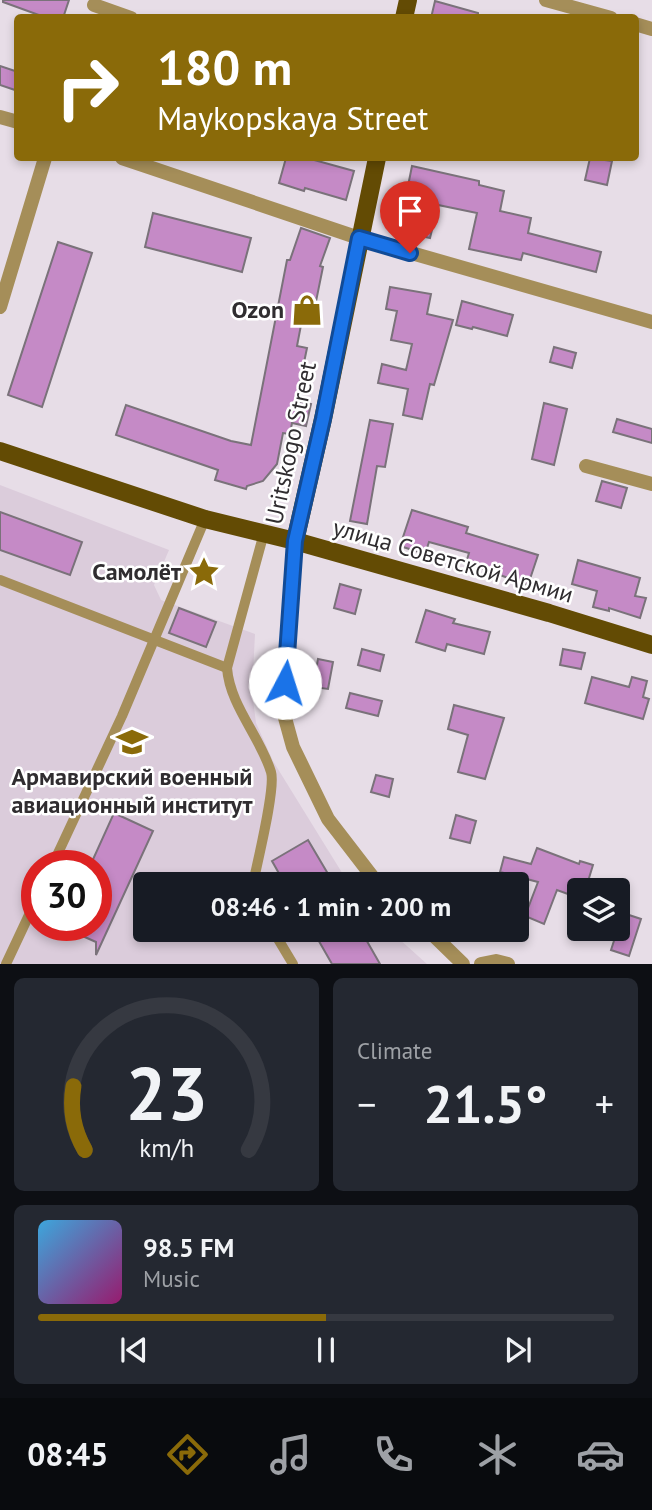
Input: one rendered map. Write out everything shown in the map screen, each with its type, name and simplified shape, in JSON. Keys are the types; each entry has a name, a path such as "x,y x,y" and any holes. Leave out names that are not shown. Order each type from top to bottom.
{"main road":[{"name":"Uritskogo Street","path":"295,541 376,161"},
{"name":"улица Советской Армии","path":"0,451 205,519 295,541 652,645"}],"street":[{"path":"546,0 597,14"},
{"path":"93,8 116,14"},
{"path":"0,307 5,272 44,161"},
{"path":"131,161 359,238 652,323"},
{"path":"586,466 652,484"},
{"name":"Uritskogo Street","path":"295,541 282,707 293,747 328,819 369,872"},
{"path":"440,942 463,964"},
{"path":"481,964 496,961 508,964"}],"lane":[{"path":"59,850 122,716 205,519"},
{"path":"255,872 272,774 228,685 227,668 264,533"},
{"path":"0,580 227,668"},
{"path":"6,964 21,932"},
{"path":"280,942 293,964"}],"shaded area":[{"name":"Армавирский военный авиационный институт","path":"0,485 169,550 154,585 161,600 255,634 252,692 256,723 273,761 342,872 133,872 133,942 402,942 427,964 0,964"}],"building":[{"path":"69,0 64,14 36,14 3,2"},
{"path":"435,1 478,13 478,14 432,14"},
{"path":"0,66 14,71 14,90 0,85"},
{"path":"285,161 318,161 354,171 346,200 279,183"},
{"path":"589,161 612,161 607,185 585,180"},
{"path":"412,166 479,181 479,185 504,191 500,211 531,218 528,233 601,252 596,272 523,253 521,260 469,249 477,213 438,205 430,238 403,232 413,188 408,186"},
{"path":"153,213 251,238 242,272 145,247"},
{"path":"301,228 330,238 320,266 323,267 311,326 301,325 297,346 307,348 296,401 311,404 306,426 292,423 290,434 283,433 277,464 263,481 247,486 246,489 215,480 218,470 116,435 126,405 231,441 251,445 287,260 290,260"},
{"path":"58,242 92,253 42,407 8,395"},
{"path":"390,287 431,294 427,314 453,320 434,385 430,384 422,419 403,415 408,389 378,383 382,364 406,370 412,344 391,340 397,311 386,309"},
{"path":"462,301 513,315 507,336 456,325"},
{"path":"554,347 576,353 572,368 550,362"},
{"path":"544,403 567,409 554,465 532,459"},
{"path":"617,419 652,429 652,443 613,432"},
{"path":"370,420 393,424 385,467 377,466 367,524 350,521"},
{"path":"602,481 627,488 621,508 596,501"},
{"path":"412,510 468,527 466,533 538,555 528,585 466,563 469,553 429,542 425,554 400,546"},
{"path":"0,512 82,542 70,575 0,550"},
{"path":"578,560 640,578 635,596 646,598 640,618 609,608 609,611 593,607 597,591 572,584"},
{"path":"340,584 361,590 355,614 334,608"},
{"path":"179,608 216,622 206,647 169,633"},
{"path":"426,610 455,619 453,623 490,632 484,654 447,644 445,651 416,642"},
{"path":"362,649 384,655 380,671 358,665"},
{"path":"563,649 585,653 581,669 560,665"},
{"path":"318,659 333,662 328,689 313,687"},
{"path":"592,677 629,687 632,677 647,681 643,697 649,699 643,719 585,703"},
{"path":"350,693 382,701 378,716 346,708"},
{"path":"454,705 504,718 485,779 458,772 468,735 448,729"},
{"path":"376,775 393,779 389,797 371,792"},
{"path":"114,813 153,831 112,920 112,850 97,850"},
{"path":"456,815 476,821 470,843 450,838"},
{"path":"308,840 327,872 278,872 272,861"},
{"path":"537,848 579,864 580,861 593,865 589,878 567,878 567,894 557,890 544,924 529,918 529,906 538,882 529,880 529,872 500,872 504,857 531,864"},
{"path":"630,915 641,919 629,956 611,950 614,941 630,941"},
{"path":"94,941 102,941 96,955"},
{"path":"319,942 367,942 380,964 332,964"}],"place":[{"name":"Ozon","path":"307,310"},
{"name":"Самолёт","path":"204,572"},
{"name":"Армавирский военный авиационный институт","path":"132,742"}],"route":[{"path":"285,683 295,541 323,419 359,238 410,253"}]}
